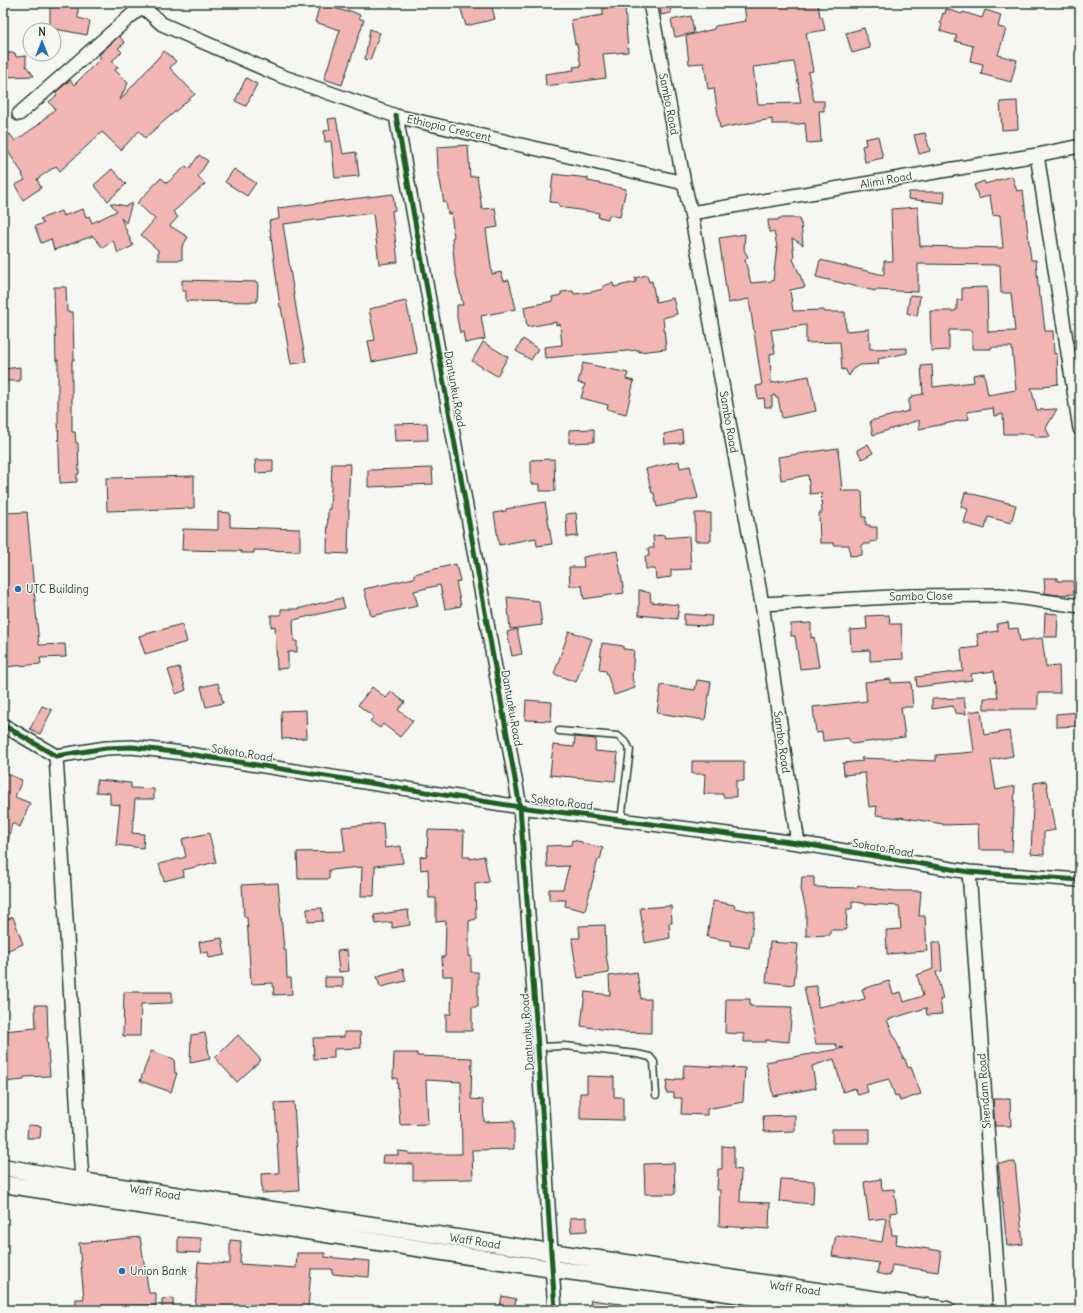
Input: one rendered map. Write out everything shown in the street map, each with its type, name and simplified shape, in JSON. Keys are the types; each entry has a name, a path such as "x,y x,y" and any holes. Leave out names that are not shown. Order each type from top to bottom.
{"street":[{"name":"Sambo Road","path":"650,3 691,213 762,604 798,843"},
{"name":"Ethiopia Crescent","path":"142,4 162,24 274,73 396,116 684,183"},
{"path":"19,114 142,4"},
{"name":"Dantunku Road","path":"396,116 520,807 538,1047 550,1252 556,1310"},
{"name":"Alimi Road","path":"691,213 1037,155 1080,146"},
{"path":"1037,155 1080,429"},
{"name":"Sambo Close","path":"762,604 910,596 1000,595 1080,606"},
{"path":"3,725 56,756 82,1181"},
{"name":"Sokoto Road","path":"56,756 106,748 132,748 182,753 520,807 798,843 969,872 1080,880"},
{"name":"Shendam Road","path":"969,872 1000,1310"},
{"name":"Waff Road","path":"3,1167 82,1181 550,1252 947,1310"},
{"name":"Waff Road","path":"3,1184 552,1269 681,1286 840,1310"}],"lane":[{"path":"559,731 618,736 627,744 630,750 621,820"},
{"path":"538,1047 572,1047 637,1054 650,1057 654,1062 656,1095"}],"building":[{"path":"50,3 78,3 78,18 90,21 87,35 62,30 62,22 50,22"},
{"path":"459,3 491,3 495,19 466,26"},
{"path":"660,3 670,3 671,13 661,15"},
{"path":"744,3 818,3 820,17 822,16 825,30 806,33 813,71 808,72 814,101 824,101 824,111 819,111 821,142 807,143 805,123 794,125 772,124 772,119 720,128 714,88 708,89 704,63 689,64 686,36 714,29 715,26 746,21","holes":["794,62 801,103 758,104 753,67"]},
{"path":"320,4 348,12 348,10 360,15 359,18 364,20 342,85 324,79 340,30 315,22"},
{"path":"625,6 628,52 603,54 606,78 546,86 545,74 574,70 573,67 581,66 571,20 603,15 603,7"},
{"path":"946,9 962,14 963,12 982,18 985,10 1001,15 998,27 1006,29 998,55 1017,60 1011,82 981,74 983,64 970,61 973,46 955,41 957,36 940,31 942,24 940,23"},
{"path":"691,16 694,33 675,37 671,20"},
{"path":"864,28 870,48 852,53 846,33"},
{"path":"370,29 380,33 370,60 365,59"},
{"path":"119,36 125,43 118,48 122,52 112,61 118,67 115,70 128,83 119,101 164,51 176,61 170,68 195,94 145,138 139,131 121,150 102,132 60,171 56,166 37,179 41,188 23,200 15,185 25,180 22,175 23,174 7,150 3,152 3,139 10,134 15,141 38,125 55,109 49,102 57,95 55,93 70,80 74,85 101,58 99,55"},
{"path":"4,53 15,53 16,57 22,56 22,62 26,62 26,66 34,76 3,77 3,65 5,65"},
{"path":"246,78 257,84 246,106 235,101"},
{"path":"1017,101 1018,129 1002,130 1000,102"},
{"path":"336,118 343,154 356,152 359,176 335,178 331,141 325,142 324,131 330,130 328,119"},
{"path":"925,133 930,151 919,154 914,135"},
{"path":"878,136 883,158 865,162 862,146 866,145 865,139"},
{"path":"468,145 470,177 477,176 482,209 495,208 498,227 486,229 492,274 501,272 504,281 509,280 516,309 481,316 485,339 465,343 463,332 460,333 457,318 457,305 463,305 455,270 452,238 454,237 451,213 448,214 446,202 444,203 438,169 437,147"},
{"path":"199,155 208,161 198,176 205,184 173,212 178,217 170,226 188,237 182,247 182,260 158,260 158,250 141,235 155,219 137,203 161,178 167,183 186,166 189,169"},
{"path":"112,169 126,184 108,201 94,185"},
{"path":"234,169 256,183 247,196 225,182"},
{"path":"553,174 588,178 588,181 626,189 620,217 609,215 608,219 598,217 599,213 559,207 559,203 550,202"},
{"path":"1012,176 1017,191 1023,190 1031,260 1036,260 1039,297 1041,297 1045,331 1053,331 1054,354 1057,353 1058,384 1043,386 1044,388 1031,388 1037,410 1057,409 1046,428 1050,437 1035,437 1033,434 1004,434 1003,414 994,416 993,408 967,412 969,419 919,429 919,420 873,435 870,421 909,411 909,399 912,398 912,396 923,394 921,366 932,365 933,387 974,382 973,375 984,373 988,395 1016,390 1012,347 972,349 972,330 949,330 949,350 931,351 930,311 957,310 957,300 962,300 962,288 987,287 988,332 1015,331 1011,293 1001,293 1000,265 918,264 918,292 875,291 816,277 820,260 884,275 884,261 893,261 891,209 918,207 920,246 1003,248 1000,215 993,216 990,195 979,199 974,185 984,181 985,184"},
{"path":"909,192 945,192 944,203 908,199"},
{"path":"393,194 395,210 392,211 398,262 379,264 373,213 283,224 306,362 291,364 280,307 269,221 279,219 278,208"},
{"path":"110,203 126,206 132,203 126,223 121,218 133,246 118,253 113,240 103,248 93,236 54,250 51,239 41,243 35,226 44,223 40,219 61,211 63,216 83,209 86,217 89,216 92,223 117,211"},
{"path":"779,218 800,218 801,223 803,245 792,238 793,259 805,287 790,290 793,311 824,310 824,312 845,312 846,331 869,329 870,349 907,348 907,353 878,359 879,364 860,365 854,368 849,376 845,369 842,370 840,342 806,343 806,325 771,330 775,353 770,354 771,383 809,376 816,411 782,418 778,398 776,398 775,395 772,396 772,407 765,407 764,398 758,399 756,386 762,385 749,299 728,303 719,238 745,234 744,250 748,257 745,260 751,283 773,281 777,246 774,232 769,232 768,220 778,220"},
{"path":"647,275 649,282 652,281 656,302 673,298 677,314 663,318 666,349 545,358 544,347 562,345 560,324 556,325 556,322 527,327 524,307 553,301 552,297 561,295 561,292 573,291 574,294 591,292 603,289 603,286 613,283 614,287 636,282 635,278"},
{"path":"182,280 258,282 257,302 186,301 186,291 182,291"},
{"path":"54,287 66,287 67,312 73,312 74,360 72,360 72,432 75,432 76,443 78,443 79,474 77,474 77,482 60,483 58,360 56,360"},
{"path":"910,295 920,296 917,316 907,313"},
{"path":"406,301 417,353 372,362 368,341 375,340 369,309"},
{"path":"523,339 538,349 531,360 516,351"},
{"path":"483,342 508,357 497,376 472,361"},
{"path":"583,363 628,373 626,379 634,381 626,414 607,409 608,405 581,398 585,384 578,383"},
{"path":"20,367 20,381 3,381 3,369"},
{"path":"427,423 428,440 395,441 394,424"},
{"path":"594,429 594,442 569,443 569,430"},
{"path":"682,430 683,443 665,444 664,434"},
{"path":"868,444 873,453 862,459 857,450"},
{"path":"838,448 842,491 862,491 863,517 866,517 866,525 870,525 870,527 877,527 877,541 870,542 870,544 862,544 862,555 850,556 849,545 820,543 819,513 822,513 821,493 810,494 808,475 781,480 778,457"},
{"path":"554,459 555,491 540,491 540,484 531,484 531,460"},
{"path":"255,460 273,460 273,472 256,473"},
{"path":"679,461 680,468 690,466 698,498 657,507 646,469"},
{"path":"332,464 350,464 348,554 327,553 328,509 330,509"},
{"path":"432,468 433,484 368,487 368,470"},
{"path":"194,476 194,508 107,511 106,478"},
{"path":"965,492 1016,505 1011,523 988,517 985,529 964,523 968,509 961,507"},
{"path":"545,502 552,544 537,546 536,538 499,545 494,513 506,511 506,509"},
{"name":"UTC Building","path":"27,512 39,645 65,644 66,657 40,658 41,664 3,667 3,513"},
{"path":"218,512 230,513 230,527 300,529 300,551 254,550 254,553 241,553 241,551 182,550 183,529 218,530"},
{"path":"576,513 578,536 567,537 566,514"},
{"path":"695,513 711,513 711,541 695,541"},
{"path":"664,535 665,538 689,536 691,569 671,570 671,577 656,579 655,569 646,569 645,556 649,556 648,548 654,548 653,536"},
{"path":"617,551 624,593 584,599 582,586 570,586 569,567 584,567 583,557"},
{"path":"456,564 460,581 456,582 461,606 445,609 440,585 414,591 418,606 371,616 364,589 414,578 414,574"},
{"path":"1044,578 1057,578 1057,581 1073,581 1074,594 1057,595 1045,593"},
{"path":"639,590 650,593 651,602 679,605 677,619 639,615"},
{"path":"507,597 539,601 542,625 510,629"},
{"path":"342,598 345,608 293,620 294,641 297,641 297,652 288,652 288,668 277,669 275,626 271,627 271,615 281,615 281,609 297,609"},
{"path":"1045,613 1058,614 1057,637 1044,637"},
{"path":"684,614 712,616 711,626 684,625"},
{"path":"889,615 890,624 901,624 903,659 870,661 870,650 851,651 850,630 867,629 866,616"},
{"path":"1008,622 1009,629 1018,628 1020,641 1042,638 1046,667 1059,666 1060,693 1038,693 1038,709 984,709 984,698 998,698 994,671 971,674 972,680 917,687 916,677 963,671 961,649 979,647 977,634 998,631 997,624"},
{"path":"811,623 811,638 814,637 819,667 800,669 795,636 791,636 791,624"},
{"path":"182,624 187,642 145,654 139,636"},
{"path":"517,629 522,654 512,656 507,632"},
{"path":"569,631 592,639 576,682 554,674"},
{"path":"602,643 623,646 623,649 634,650 632,678 635,688 614,695 606,671 599,670"},
{"path":"179,667 186,690 176,694 168,670"},
{"path":"891,679 891,683 911,682 913,707 901,707 905,737 852,744 848,738 823,741 822,732 816,733 813,707 867,701 865,682"},
{"path":"697,680 711,682 705,720 657,713 661,685 695,690"},
{"path":"218,683 223,703 206,707 201,687"},
{"path":"372,687 386,698 391,692 405,702 398,710 413,721 400,737 383,724 380,728 370,721 374,717 358,705"},
{"path":"964,698 966,714 955,713 953,706 932,709 932,699"},
{"path":"526,700 552,702 551,721 525,720"},
{"path":"42,706 52,710 40,734 30,729"},
{"path":"306,710 307,738 282,739 281,711"},
{"path":"981,710 984,735 1009,731 1013,756 991,760 996,790 1015,786 1012,852 1003,852 1003,850 979,850 978,824 943,825 900,817 876,815 877,806 869,807 865,773 844,775 843,763 863,761 861,758 936,761 936,755 974,752 969,712"},
{"path":"1080,712 1080,726 1056,727 1056,714"},
{"path":"575,737 596,739 595,751 618,753 615,781 550,775 553,745 574,747"},
{"path":"692,761 744,761 744,781 736,781 736,797 723,797 723,794 704,794 705,774 692,774"},
{"path":"3,772 22,780 15,797 30,803 20,827 12,823 8,842 3,842"},
{"path":"97,780 131,783 131,788 154,789 154,799 135,799 132,833 144,834 143,848 116,845 120,805 110,804 110,793 96,792"},
{"path":"1046,781 1055,830 1044,832 1044,855 1031,854 1034,783"},
{"path":"383,823 385,848 401,846 403,863 375,866 374,896 361,896 362,867 329,870 329,879 298,879 297,852 345,851 342,827"},
{"path":"428,830 464,831 463,857 470,857 470,859 484,856 489,882 475,884 476,919 469,921 469,956 471,956 471,972 478,972 478,1007 472,1007 472,1031 446,1031 446,1014 451,1014 452,976 443,976 442,957 445,957 446,921 436,922 436,898 429,898 428,869 421,870 420,857 427,856"},
{"path":"209,833 216,862 183,870 184,876 164,881 159,864 186,857 182,839"},
{"path":"572,840 603,848 600,860 598,859 585,911 565,906 566,900 549,900 549,889 563,889 569,866 547,867 546,846 571,845"},
{"path":"802,877 814,877 814,887 857,888 858,885 897,891 921,891 919,916 925,916 927,951 887,954 886,930 901,929 899,906 866,904 852,901 852,909 847,909 846,930 830,930 830,935 806,936 806,910 801,889"},
{"path":"278,883 284,950 286,950 287,978 291,978 292,994 274,995 273,983 251,984 247,917 244,917 242,885"},
{"path":"713,901 735,905 734,908 755,912 749,948 730,945 730,941 707,937"},
{"path":"671,906 672,923 669,923 670,938 645,943 640,908"},
{"path":"322,908 323,921 308,922 307,909"},
{"path":"408,910 410,925 392,928 392,922 376,924 374,915"},
{"path":"13,917 23,944 3,952 3,921"},
{"path":"605,925 606,955 609,973 578,978 572,938 580,938 579,926"},
{"path":"222,938 225,955 209,958 208,952 201,953 199,942"},
{"path":"770,942 798,944 794,985 766,982"},
{"path":"932,942 940,942 942,971 936,972 943,999 940,999 942,1014 927,1015 926,1008 887,1020 908,1068 911,1067 921,1094 900,1101 898,1095 895,1096 889,1079 866,1085 868,1092 858,1095 855,1088 843,1092 834,1059 812,1066 816,1088 773,1096 766,1062 844,1048 836,1046 836,1044 816,1044 804,987 817,986 818,1007 843,1002 843,1004 865,999 862,989 889,981 893,994 901,992 904,1002 923,996 917,975 933,969"},
{"path":"347,950 349,971 339,972 337,951"},
{"path":"403,969 406,981 380,987 377,976"},
{"path":"637,972 641,999 651,999 651,1033 621,1032 581,1026 585,992 610,995 609,976"},
{"path":"325,977 343,977 343,987 325,987"},
{"path":"124,992 172,992 172,1003 141,1004 140,1036 123,1036"},
{"path":"726,999 750,999 750,1006 792,1007 789,1042 766,1040 766,1042 744,1042 744,1034 725,1033"},
{"path":"35,1005 47,1005 47,1037 50,1076 24,1077 24,1080 3,1082 3,1031 36,1028"},
{"path":"344,1032 360,1032 361,1048 334,1049 334,1058 314,1059 313,1038 344,1037"},
{"path":"205,1033 210,1059 190,1063 191,1035"},
{"path":"238,1035 261,1060 237,1082 215,1058"},
{"path":"151,1051 174,1059 175,1073 177,1073 171,1092 140,1081"},
{"path":"394,1053 417,1053 417,1056 472,1058 471,1099 483,1100 484,1122 514,1121 514,1149 472,1150 473,1179 413,1180 413,1164 382,1163 383,1155 398,1155 398,1151 409,1152 409,1154 462,1154 461,1082 426,1080 428,1124 400,1125 397,1078 393,1078"},
{"path":"684,1065 745,1068 743,1102 707,1109 707,1115 681,1114 682,1098 674,1098 674,1093 666,1093 667,1080 675,1081 675,1079 683,1079"},
{"path":"587,1076 614,1077 614,1097 623,1097 623,1120 580,1119 580,1093 587,1093"},
{"path":"993,1099 1010,1099 1011,1126 995,1126"},
{"path":"294,1102 299,1191 262,1193 261,1174 279,1173 275,1103"},
{"path":"795,1115 795,1131 764,1132 763,1116"},
{"path":"28,1125 41,1126 40,1138 27,1138"},
{"path":"832,1129 870,1129 870,1143 832,1143"},
{"path":"722,1146 734,1147 734,1169 741,1170 740,1202 770,1203 769,1229 719,1226 720,1190 717,1190 718,1169 722,1169"},
{"path":"1015,1162 1023,1244 1007,1246 998,1163"},
{"path":"674,1163 675,1194 645,1194 644,1164"},
{"path":"781,1179 814,1181 813,1204 779,1201"},
{"path":"881,1179 882,1190 894,1189 897,1212 890,1213 892,1235 897,1235 896,1244 941,1251 938,1272 892,1265 890,1276 877,1273 879,1263 832,1256 836,1235 882,1242 886,1218 869,1220 864,1182"},
{"path":"587,1217 587,1231 571,1232 570,1218"},
{"path":"140,1237 149,1293 156,1293 156,1305 92,1306 92,1310 75,1310 76,1299 84,1299 79,1243"},
{"path":"178,1237 201,1238 201,1253 178,1252"},
{"path":"230,1240 241,1241 240,1264 296,1268 297,1253 325,1253 325,1257 370,1261 369,1277 332,1274 332,1269 311,1269 308,1310 195,1310 198,1262 230,1264"},
{"path":"502,1296 516,1299 514,1309 500,1306"},
{"path":"173,1298 173,1310 162,1310 162,1299"},
{"path":"591,1300 621,1304 621,1310 589,1310"}],"cycle path":[{"path":"396,116 520,807 538,1047 555,1310"},
{"path":"3,725 56,756 106,748 132,747 182,753 520,807 798,843 969,872 1080,880"}],"place":[{"name":"UTC Building","path":"18,589"},
{"name":"Union Bank","path":"122,1271"}]}
